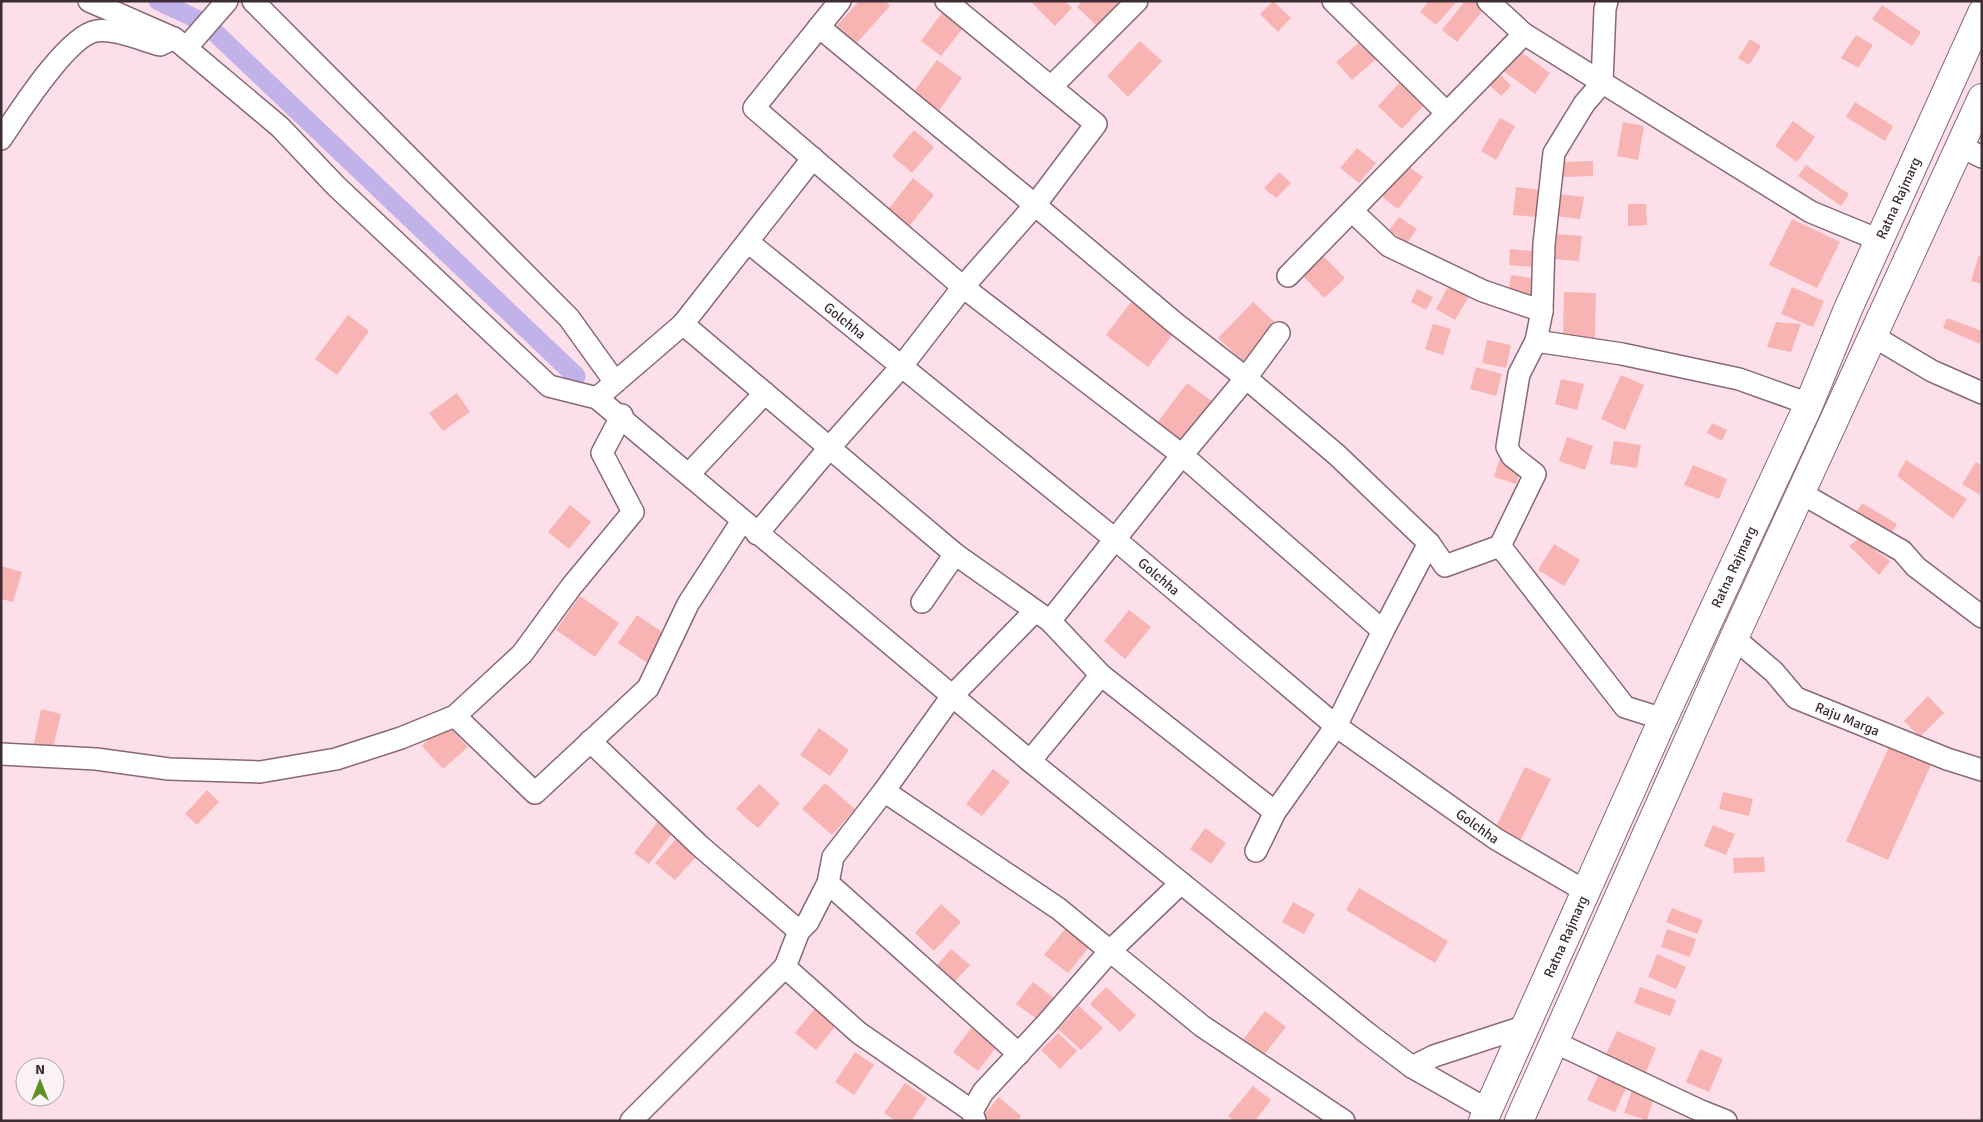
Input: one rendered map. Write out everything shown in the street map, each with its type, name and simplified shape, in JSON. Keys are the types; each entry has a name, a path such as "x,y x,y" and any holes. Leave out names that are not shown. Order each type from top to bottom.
{"highway":[{"name":"Ratna Rajmarg","path":"1486,1115 1663,719 1809,404 1848,308 1982,14"},
{"path":"1519,1121 1734,638 1873,336 1971,152 1982,98"}],"street":[{"path":"89,1 184,42 280,126 336,186 549,386 597,398 690,474 750,528 1030,762 1412,1067 1486,1115"},
{"path":"1,139 30,97 62,57 82,37 96,31 117,32 160,45 184,42 227,1"},
{"path":"253,1 570,318 615,382"},
{"path":"840,1 754,108 963,287 1182,455 1382,631"},
{"path":"455,716 535,793 648,688 688,604 750,528 830,448 901,367 963,287 1035,205 1096,124 946,1"},
{"path":"1051,87 1137,1"},
{"path":"1333,1 1447,113"},
{"path":"1488,1 1524,34 1811,212 1879,240"},
{"path":"819,27 1175,323 1246,378 1338,456 1429,544 1445,566 1500,546 1535,474 1512,456 1507,447 1519,374 1536,341 1542,311 1544,244 1554,153 1584,104 1602,83 1605,9 1607,1"},
{"path":"1288,276 1524,34"},
{"path":"597,398 683,324 813,158"},
{"path":"1352,211 1389,246 1484,291 1542,311"},
{"name":"Golchha","path":"748,242 1116,540 1336,726 1496,838 1585,891"},
{"path":"683,324 955,554 1042,616 1101,676 1274,812"},
{"path":"631,1121 785,967 798,931 808,922 828,883 833,857 884,791 952,696 1042,616 1116,540 1182,455 1246,378 1279,333"},
{"path":"1873,336 1932,371 1982,393"},
{"path":"1536,341 1622,354 1738,379 1809,404"},
{"path":"690,474 765,393"},
{"path":"1,754 96,759 169,769 260,772 336,760 400,738 455,716 522,654 571,588 633,512 602,453 621,417"},
{"path":"1801,493 1902,551 1916,567 1982,617"},
{"path":"1256,851 1274,812 1336,726 1382,631 1429,544"},
{"path":"1500,546 1625,706 1663,719"},
{"path":"922,602 955,554"},
{"name":"Raju Marga","path":"1734,638 1774,672 1796,698 1947,759 1982,770"},
{"path":"1030,762 1101,676"},
{"path":"590,741 700,846 798,931"},
{"path":"884,791 1059,909 1202,1026 1344,1121"},
{"path":"828,883 1019,1054"},
{"path":"785,967 859,1034 973,1116 983,1092 1110,951 1181,883"},
{"path":"1412,1067 1434,1056 1526,1026"},
{"path":"1554,1042 1700,1111 1726,1121"}],"building":[{"path":"859,1 885,1 890,6 854,46 834,29"},
{"path":"1030,1 1065,1 1072,8 1055,26"},
{"path":"1082,1 1119,1 1122,4 1099,28 1077,7"},
{"path":"1273,1 1291,18 1278,32 1260,14"},
{"path":"1429,1 1457,1 1436,25 1420,12"},
{"path":"1465,1 1474,1 1484,9 1457,42 1442,30"},
{"path":"1882,5 1921,32 1912,46 1872,19"},
{"path":"942,13 963,28 941,56 921,41"},
{"path":"1856,35 1873,45 1858,68 1841,58"},
{"path":"1750,39 1761,46 1749,65 1738,58"},
{"path":"1140,41 1162,61 1128,97 1107,76"},
{"path":"1361,41 1376,59 1352,80 1336,62"},
{"path":"1518,50 1550,73 1535,94 1503,71"},
{"path":"937,60 962,78 938,112 912,94"},
{"path":"1498,72 1511,86 1501,96 1487,83"},
{"path":"1401,81 1426,103 1402,129 1378,106"},
{"path":"1855,102 1893,126 1885,141 1846,117"},
{"path":"1500,118 1515,126 1496,160 1481,151"},
{"path":"1793,121 1815,137 1797,162 1775,146"},
{"path":"1623,122 1644,126 1638,160 1617,156"},
{"path":"914,130 934,147 912,173 892,156"},
{"path":"1357,148 1376,163 1359,183 1340,168"},
{"path":"1593,161 1593,176 1563,177 1563,162"},
{"path":"1407,165 1423,177 1398,209 1382,197"},
{"path":"1806,165 1849,194 1841,206 1798,176"},
{"path":"1279,172 1291,183 1276,198 1264,188"},
{"path":"913,178 934,195 907,229 886,212"},
{"path":"1516,187 1540,190 1537,217 1513,215"},
{"path":"1558,194 1584,197 1580,219 1555,216"},
{"path":"1628,204 1646,204 1647,225 1628,226"},
{"path":"1399,217 1417,229 1407,243 1389,230"},
{"path":"1792,219 1840,242 1817,288 1769,265"},
{"path":"1556,234 1582,236 1579,261 1554,259"},
{"path":"1510,249 1532,251 1531,267 1509,265"},
{"path":"1979,255 1982,256 1982,284 1971,281"},
{"path":"1323,256 1345,278 1324,298 1303,276"},
{"path":"1511,275 1537,279 1534,299 1508,294"},
{"path":"1449,285 1469,296 1455,320 1436,309"},
{"path":"1792,287 1824,301 1813,327 1781,314"},
{"path":"1417,289 1433,297 1426,310 1411,302"},
{"path":"1564,292 1596,293 1595,338 1563,337"},
{"path":"1131,302 1173,334 1148,367 1106,335"},
{"path":"1253,302 1278,325 1243,361 1218,338"},
{"path":"348,315 369,331 337,375 315,359"},
{"path":"1947,318 1982,331 1980,344 1943,328"},
{"path":"1776,322 1801,324 1791,352 1767,347"},
{"path":"1433,324 1451,329 1443,355 1425,349"},
{"path":"1487,340 1511,345 1506,368 1482,363"},
{"path":"1476,367 1502,374 1496,396 1470,389"},
{"path":"1621,375 1644,385 1625,430 1601,419"},
{"path":"1561,379 1584,384 1577,410 1555,404"},
{"path":"1187,383 1213,402 1183,443 1157,423"},
{"path":"457,393 470,412 443,431 429,413"},
{"path":"1712,423 1727,430 1722,441 1707,433"},
{"path":"1567,437 1593,446 1585,470 1559,461"},
{"path":"1614,441 1641,445 1637,468 1610,464"},
{"path":"1500,458 1522,466 1516,484 1494,477"},
{"path":"1906,460 1967,499 1953,519 1897,476"},
{"path":"1976,462 1982,466 1980,495 1962,484"},
{"path":"1693,465 1727,479 1719,499 1684,485"},
{"path":"1862,503 1897,524 1886,541 1851,520"},
{"path":"570,505 591,522 569,549 548,532"},
{"path":"1859,538 1890,561 1879,575 1849,546"},
{"path":"1554,544 1580,560 1564,586 1538,570"},
{"path":"1,566 22,572 13,602 1,599"},
{"path":"580,596 619,623 595,657 556,630"},
{"path":"1129,610 1151,627 1125,659 1104,641"},
{"path":"637,615 668,636 649,664 618,643"},
{"path":"1928,696 1944,713 1920,737 1904,721"},
{"path":"41,709 61,714 53,748 34,744"},
{"path":"446,723 468,747 443,769 422,746"},
{"path":"819,728 849,750 830,776 800,755"},
{"path":"1889,747 1931,765 1888,860 1846,841"},
{"path":"1525,767 1551,779 1520,841 1495,829"},
{"path":"993,769 1010,782 982,816 966,804"},
{"path":"825,783 855,809 832,835 802,809"},
{"path":"759,784 780,803 758,828 736,809"},
{"path":"207,790 219,802 197,825 185,814"},
{"path":"1723,792 1753,799 1749,816 1719,809"},
{"path":"659,820 674,831 649,864 634,853"},
{"path":"1713,825 1735,834 1726,855 1704,846"},
{"path":"1205,828 1226,843 1211,864 1190,849"},
{"path":"676,839 696,857 675,880 655,863"},
{"path":"1764,857 1765,872 1734,873 1733,858"},
{"path":"1359,888 1448,941 1435,963 1346,910"},
{"path":"1293,902 1315,914 1304,934 1282,922"},
{"path":"941,904 961,922 934,951 915,933"},
{"path":"1672,908 1703,920 1697,934 1666,922"},
{"path":"1065,929 1089,947 1068,973 1044,955"},
{"path":"1667,929 1696,939 1690,957 1661,947"},
{"path":"951,949 970,965 955,981 937,965"},
{"path":"1657,954 1686,967 1676,989 1648,977"},
{"path":"1033,982 1054,998 1037,1019 1016,1004"},
{"path":"1106,987 1136,1015 1120,1032 1090,1004"},
{"path":"1640,987 1676,1000 1670,1016 1634,1003"},
{"path":"817,1006 838,1023 816,1050 795,1033"},
{"path":"1079,1006 1103,1028 1081,1050 1058,1029"},
{"path":"1265,1011 1286,1027 1263,1056 1242,1041"},
{"path":"972,1027 997,1046 978,1071 953,1052"},
{"path":"1617,1031 1656,1048 1646,1072 1606,1054"},
{"path":"1058,1033 1077,1051 1060,1069 1041,1050"},
{"path":"1700,1049 1723,1059 1709,1092 1686,1082"},
{"path":"855,1052 874,1065 854,1095 835,1082"},
{"path":"1599,1074 1627,1086 1615,1112 1587,1100"},
{"path":"905,1083 927,1098 911,1121 896,1121 884,1113"},
{"path":"1253,1086 1271,1100 1255,1121 1234,1121 1228,1116"},
{"path":"1632,1090 1654,1097 1647,1120 1624,1113"},
{"path":"999,1097 1021,1116 1018,1121 986,1121 982,1117"}],"waterway":[{"path":"158,1 205,23 576,376"}]}
